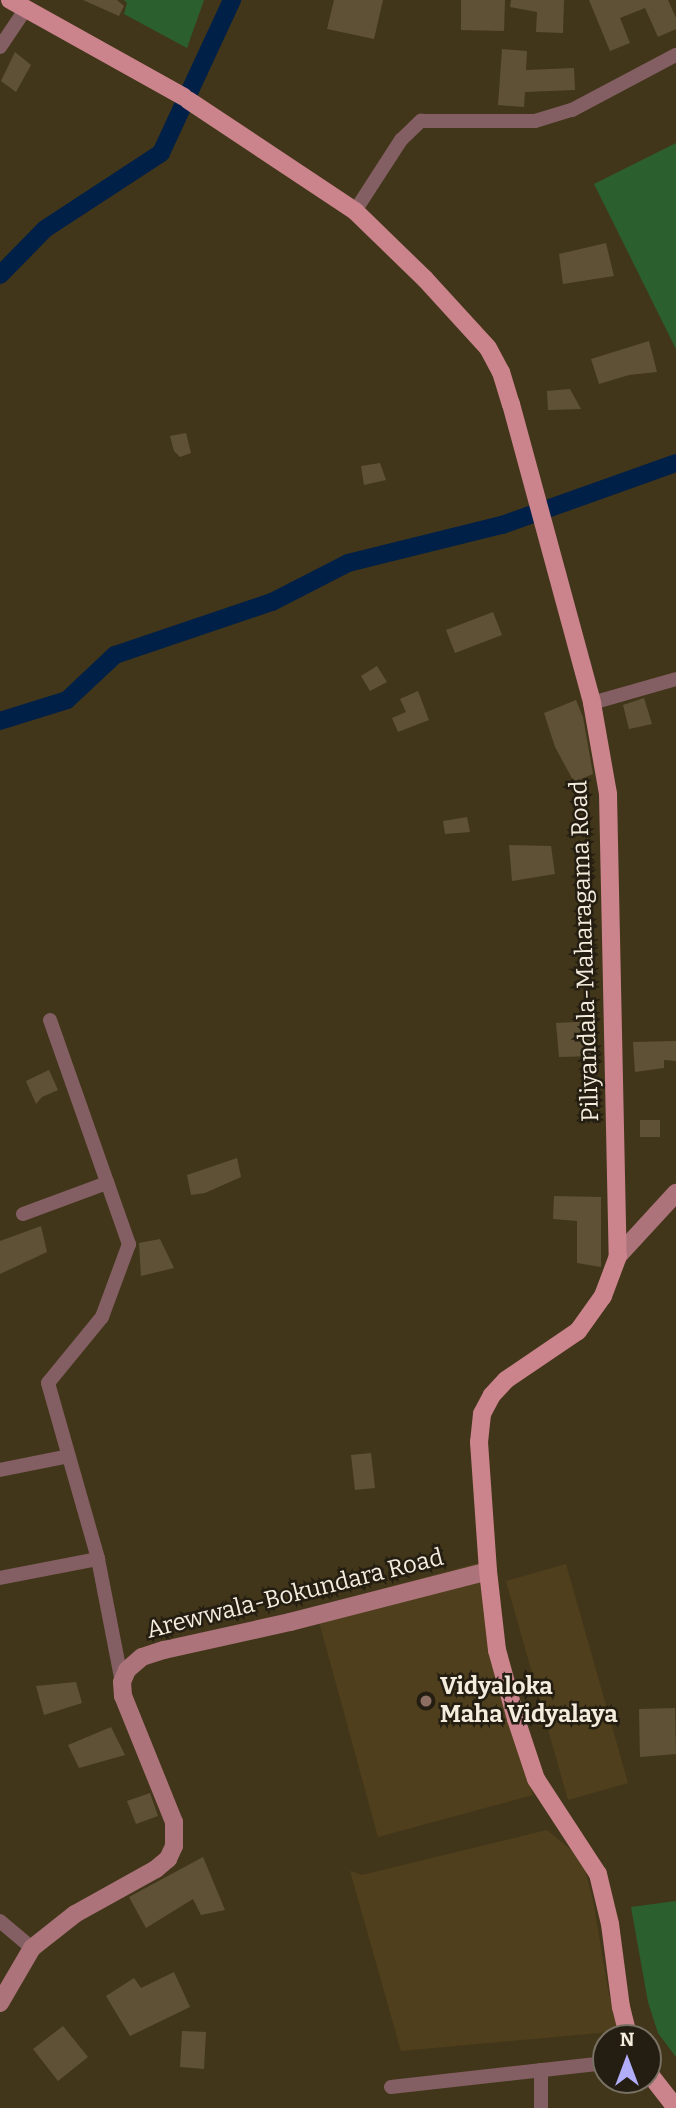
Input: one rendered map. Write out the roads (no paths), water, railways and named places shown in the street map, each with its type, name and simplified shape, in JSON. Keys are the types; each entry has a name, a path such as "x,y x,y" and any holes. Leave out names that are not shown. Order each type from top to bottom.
{"main road":[{"name":"Piliyandala-Maharagama Road","path":"17,5 186,99 355,211 425,279 488,348 501,372 592,703 608,794 618,1256 603,1296 578,1331 499,1386 482,1414 479,1443 488,1571 497,1650 528,1758 548,1800 598,1874 610,1924 625,2024"},
{"path":"662,2090 676,2108"}],"street":[{"path":"0,47 17,5"},
{"path":"355,211 401,140 421,121 535,121 572,110 676,55"},
{"path":"592,703 676,679"},
{"path":"0,2003 32,1948 75,1914 156,1870 168,1858 174,1846 174,1822 129,1714 98,1559 48,1383 102,1317 129,1244 50,1020"},
{"path":"23,1213 107,1183"},
{"path":"618,1256 676,1193"},
{"path":"0,1470 69,1456"},
{"path":"0,1577 98,1559"},
{"name":"Arewwala-Bokundara Road","path":"122,1682 127,1670 142,1657 164,1650 290,1622 488,1571"},
{"path":"0,1920 32,1948"},
{"path":"391,2087 592,2065"},
{"path":"541,2070 541,2108"}],"waterway":[{"path":"0,275 45,229 161,153 232,0"},
{"path":"0,721 67,700 115,655 272,602 348,563 502,525 676,463"}],"place":[{"name":"Vidyaloka Maha Vidyalaya","path":"426,1701"}]}
